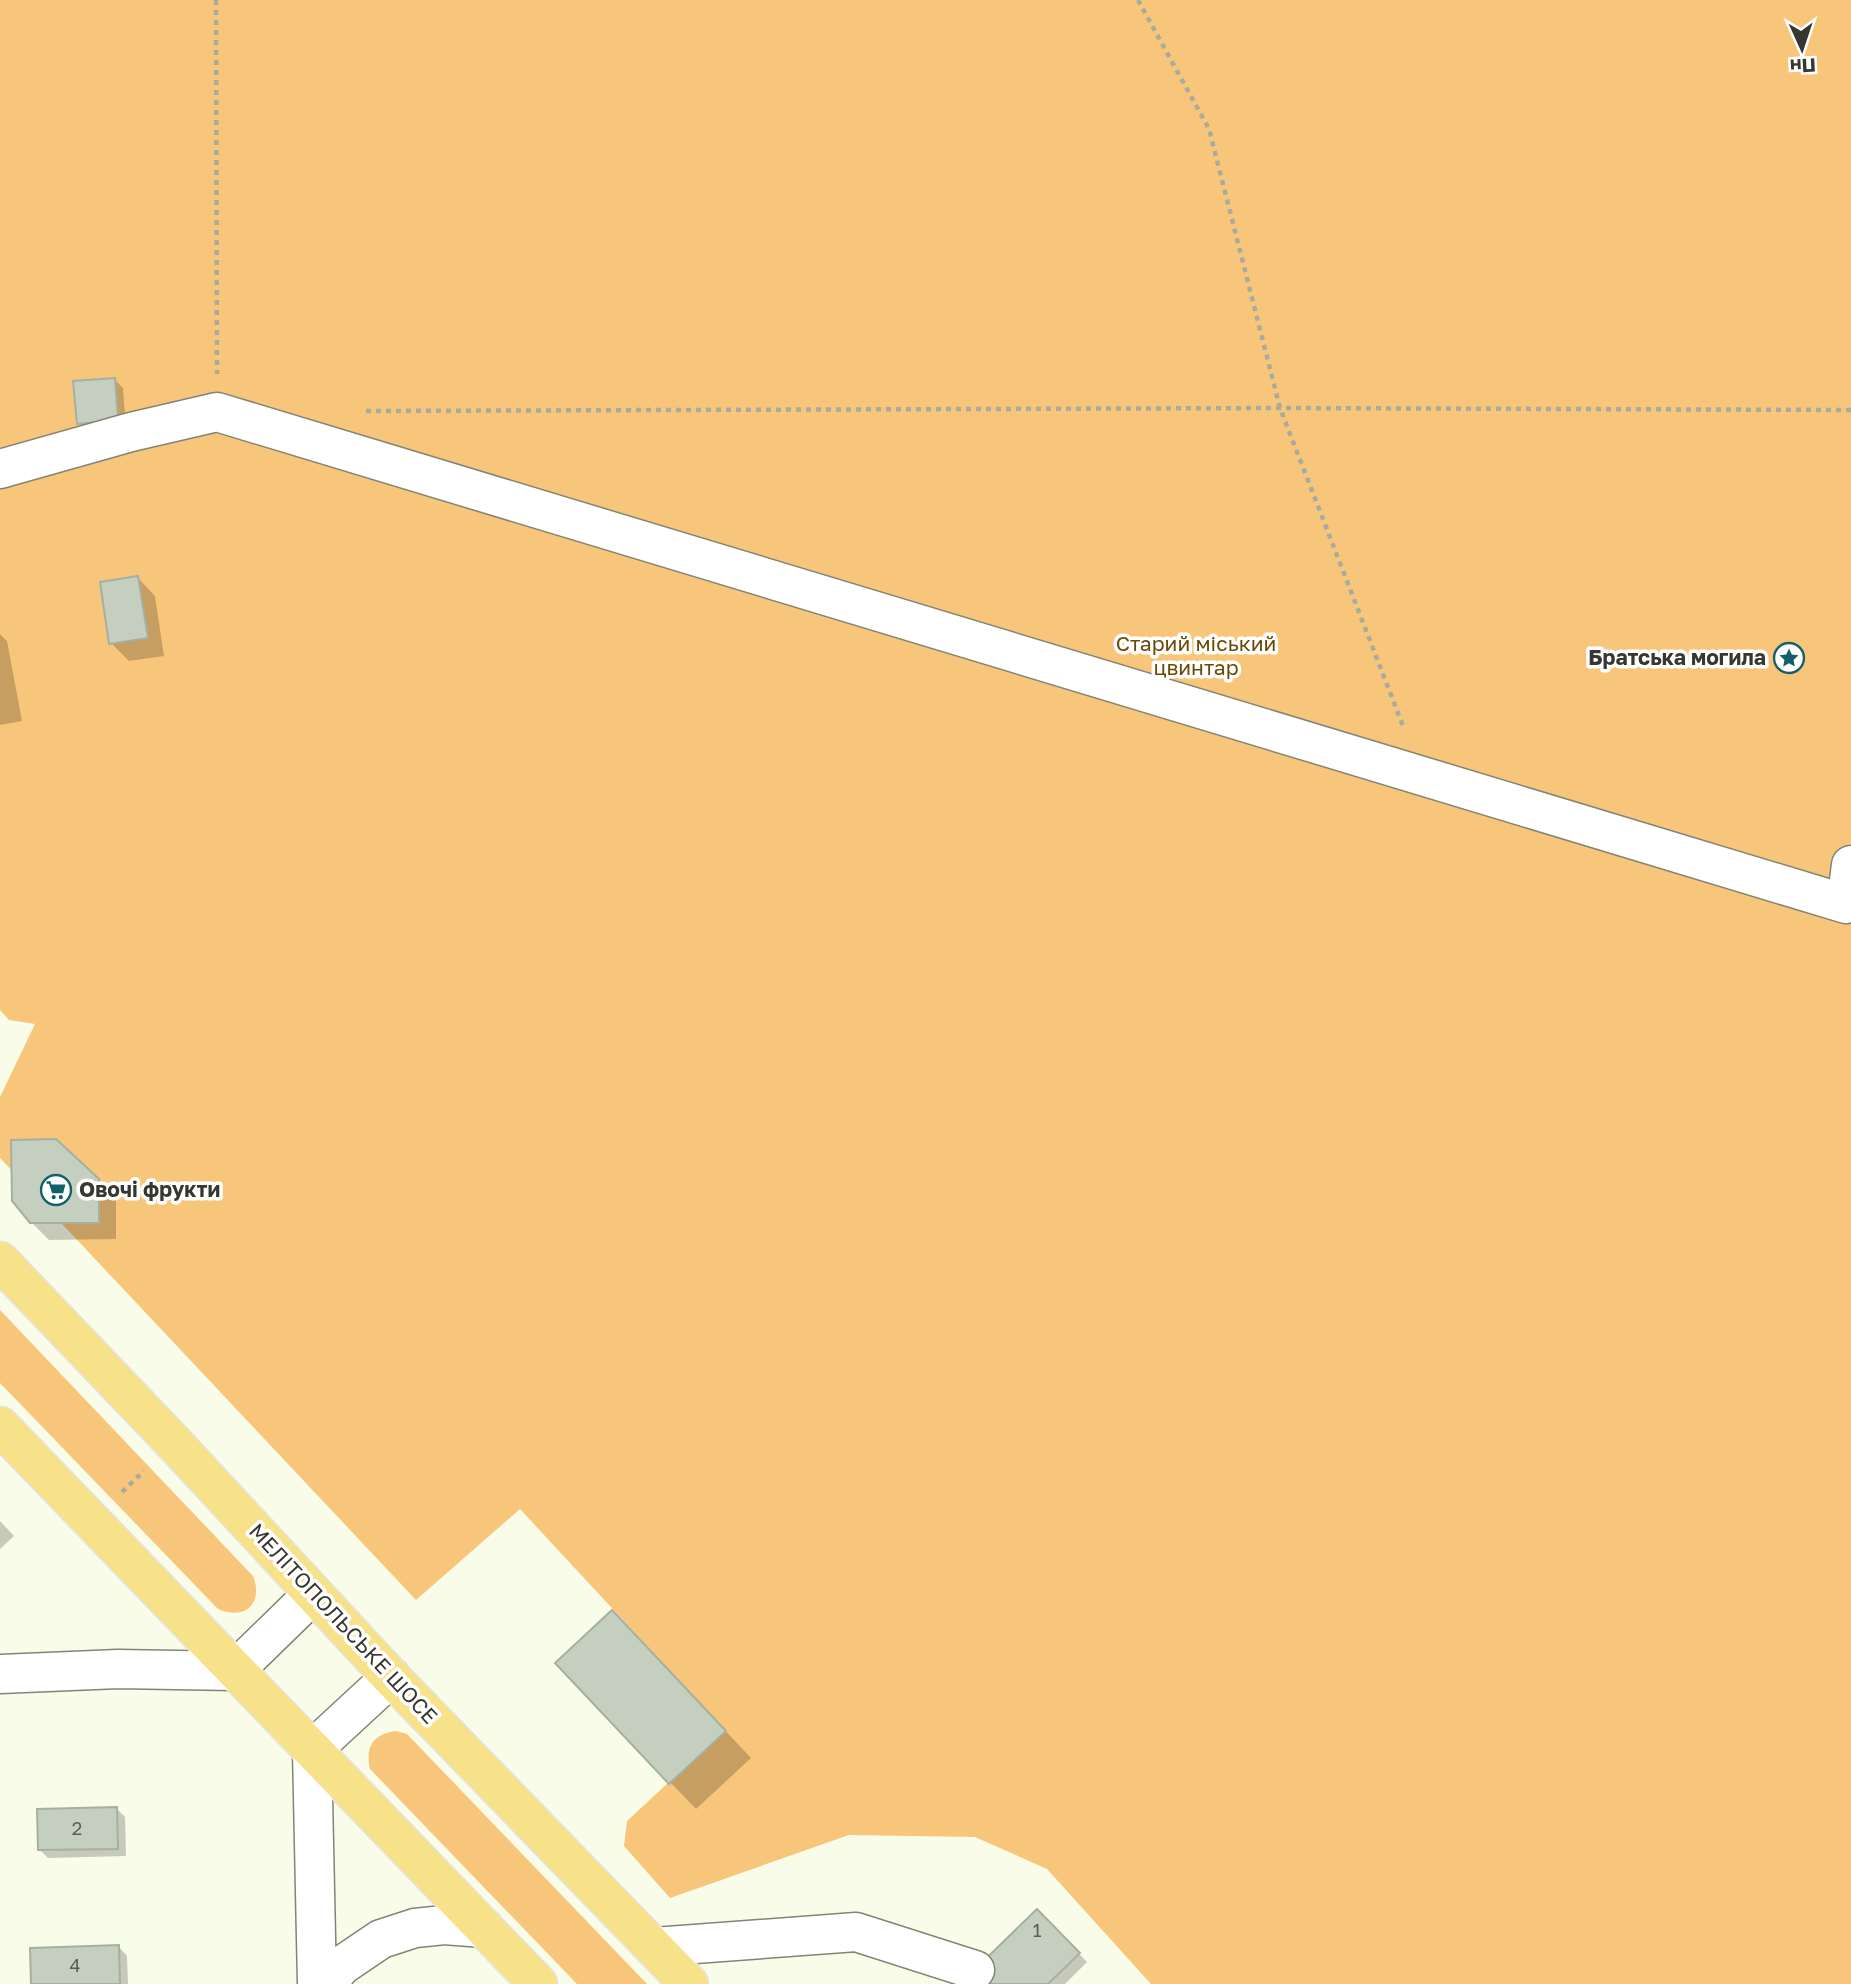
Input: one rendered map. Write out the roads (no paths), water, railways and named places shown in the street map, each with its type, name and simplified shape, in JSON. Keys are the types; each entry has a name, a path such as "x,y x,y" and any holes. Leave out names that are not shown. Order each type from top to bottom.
{"main road":[{"name":"МЕЛІТОПОЛЬСЬКЕ ШОСЕ","path":"0,1261 174,1443 391,1677 689,1984"},
{"path":"0,1426 538,1984"}],"street":[{"path":"0,468 131,432 217,412 1846,904 1851,865"},
{"path":"0,1674 118,1669 234,1671 313,1594"},
{"path":"317,1984 312,1750 391,1677"},
{"path":"327,1984 341,1966 381,1940 415,1928 444,1925 484,1928"},
{"path":"654,1947 856,1932 975,1969"}],"place":[{"name":"Братська могила","path":"1789,658"},
{"name":"Овочі фрукти","path":"56,1190"}],"park label":[{"name":"Старий міський цвинтар","path":"1196,656"}]}
